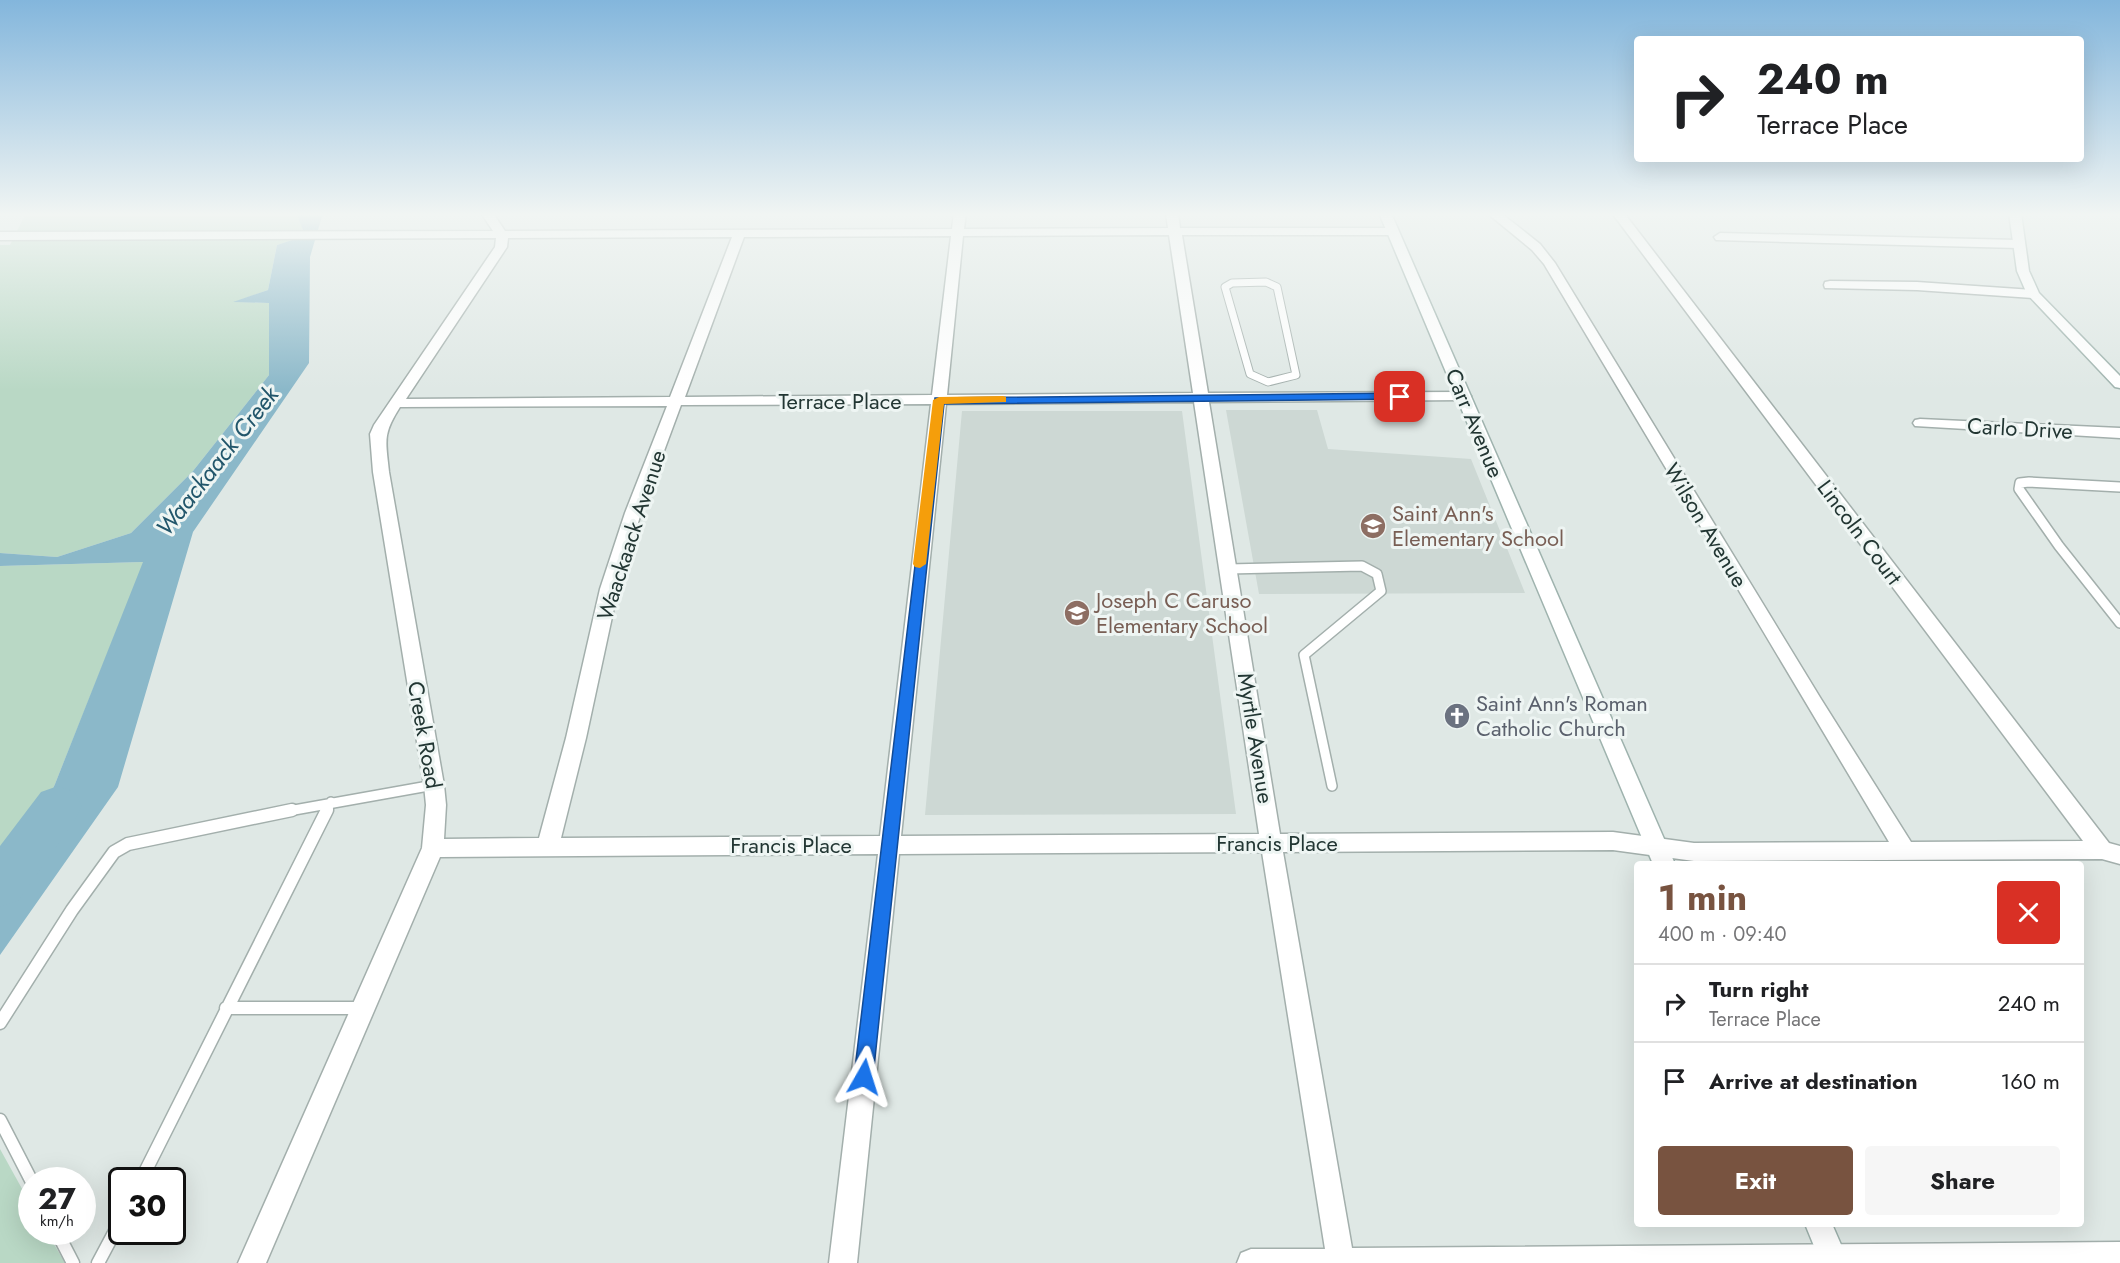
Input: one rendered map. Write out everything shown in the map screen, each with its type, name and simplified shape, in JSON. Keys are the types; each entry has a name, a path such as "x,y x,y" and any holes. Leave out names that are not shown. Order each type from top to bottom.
{"street":[{"name":"Creek Road","path":"252,1263 433,848 436,805 434,785 381,472 378,434 395,403 484,272"},
{"name":"Waackaack Avenue","path":"548,846 576,738 609,588 633,513 725,272"},
{"path":"843,1263 953,272"},
{"name":"Myrtle Avenue","path":"1181,272 1341,1262"},
{"name":"Carr Avenue","path":"1410,272 1660,855"},
{"name":"Wilson Avenue","path":"1554,272 1814,704 1905,850"},
{"name":"Lincoln Court","path":"1663,272 2111,852"},
{"path":"2023,272 2033,294 2114,373 2120,384"},
{"path":"1830,285 1917,286 2033,294"},
{"name":"Terrace Place","path":"395,403 1464,396"},
{"name":"Carlo Drive","path":"1920,423 2120,433"},
{"name":"Francis Place","path":"433,848 1613,841 1660,855 1694,852 1905,850 2111,852"},
{"path":"1819,1227 1834,1261"},
{"path":"1251,1263 1834,1261 2120,1256"}],"lane":[{"path":"1266,282 1277,287 1296,375 1268,382 1250,374 1225,287 1232,283 1266,282"},
{"path":"1268,382 1271,397"},
{"path":"2120,486 2030,482 2020,483 2019,489 2059,546 2120,622"},
{"path":"1228,569 1362,566 1377,574 1381,591 1304,655 1332,786"},
{"path":"0,1023 72,910 114,852 128,844 331,802 434,785"},
{"path":"147,1167 331,802"},
{"path":"226,1008 363,1008"},
{"path":"0,1120 24,1167"},
{"path":"98,1263 108,1244"},
{"path":"64,1245 73,1263"}],"shaded area":[{"name":"Saint Ann's Elementary School","path":"1226,410 1317,410 1328,449 1471,459 1525,593 1259,594"},
{"name":"Joseph C Caruso Elementary School","path":"962,411 1182,411 1236,814 925,815"}],"green space":[{"path":"0,272 272,272 268,290 235,302 269,303 269,375 193,471 131,533 57,557 0,553"},
{"path":"144,562 55,784 0,906 0,566"},
{"path":"0,1149 18,1182 18,1245 55,1245 65,1263 0,1263"}],"water":[{"path":"272,272 310,272 309,363 193,532 118,787 0,955 0,906 55,784 143,562 0,566 0,553 57,557 131,533 193,471 269,375 269,303 233,302 268,290"}],"waterway":[{"name":"Waackaack Creek","path":"0,885 58,806"}],"slow traffic":[{"path":"920,564 939,400 1003,400"}],"place":[{"name":"Saint Ann's Elementary School","path":"1373,526"},
{"name":"Joseph C Caruso Elementary School","path":"1077,613"},
{"name":"Saint Ann's Roman Catholic Church","path":"1457,716"}],"route":[{"path":"864,1077 939,400 1400,397"}]}
